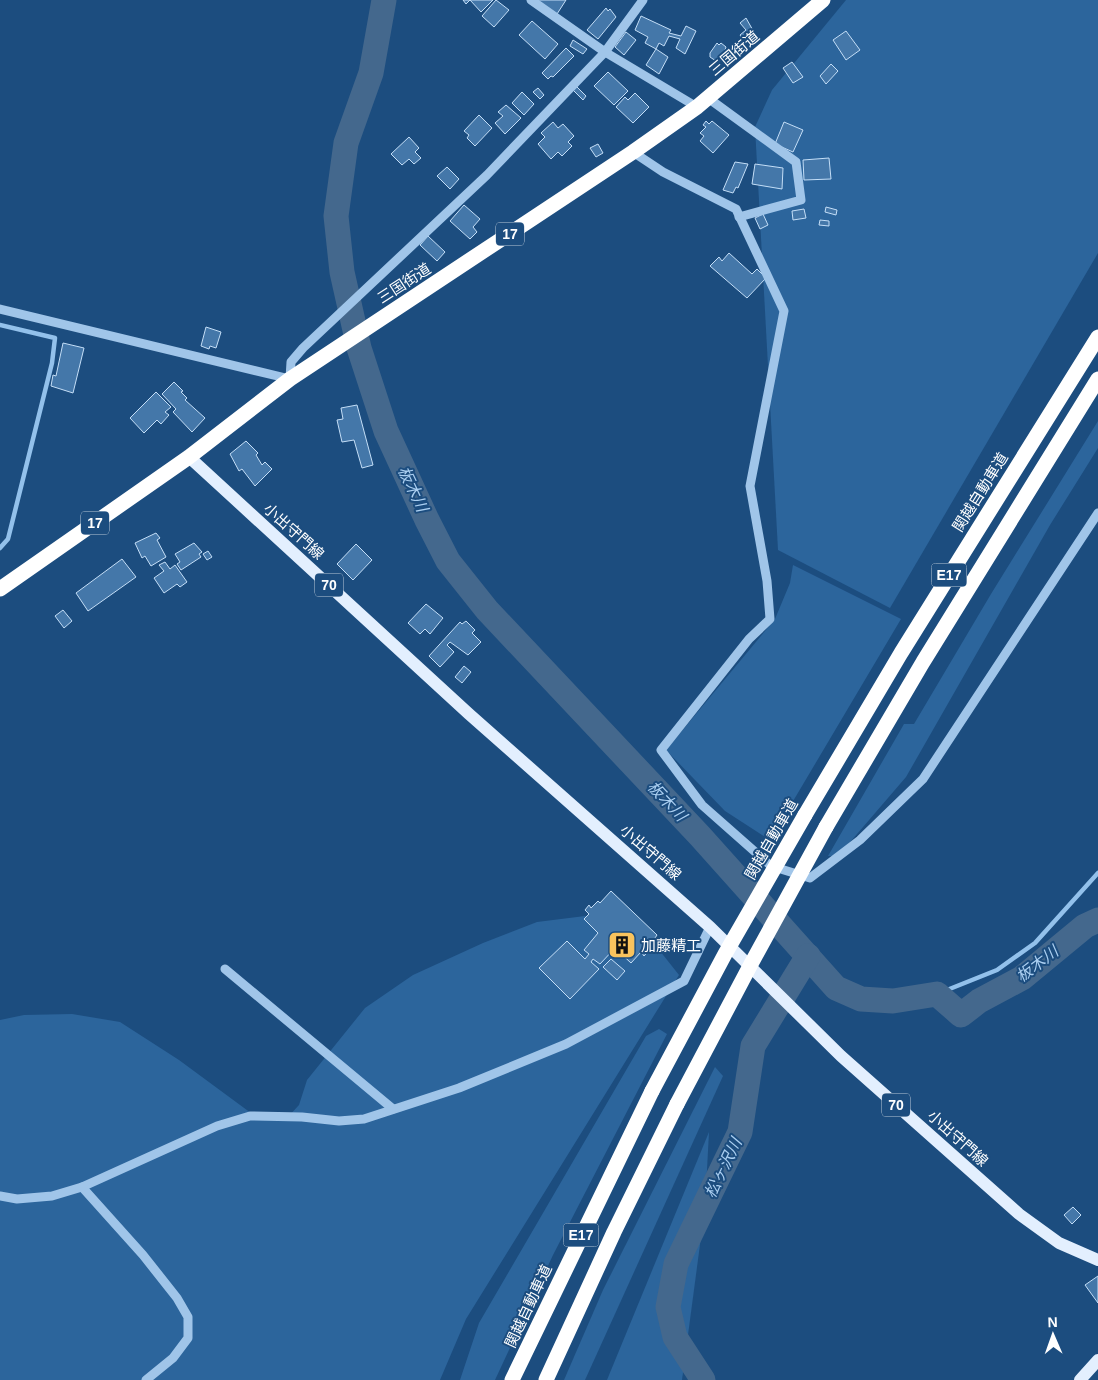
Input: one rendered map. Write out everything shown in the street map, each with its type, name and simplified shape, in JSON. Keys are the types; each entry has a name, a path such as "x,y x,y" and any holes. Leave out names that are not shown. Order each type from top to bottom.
{"highway":[{"name":"三国街道","path":"0,589 189,457 290,378 633,152 703,102 823,0"},
{"name":"関越自動車道","path":"512,1380 652,1091 725,954 906,644 1098,337"},
{"name":"E17","path":"546,1380 614,1232 677,1104 751,964 826,828 928,654 1098,379"}],"main road":[{"name":"小出守門線","path":"189,457 469,714 710,927 841,1056 1019,1214 1059,1243 1098,1260"},
{"path":"1080,1380 1098,1360"}],"street":[{"path":"531,0 605,52 703,102 796,162 802,200 739,217"},
{"path":"0,309 290,378 291,362 303,348 486,175 605,52 643,0"},
{"path":"633,152 663,172 736,209 784,311 750,486 767,581 770,619 749,639 661,750 702,805 771,866 810,878 860,840 923,779 1098,513"},
{"path":"0,1196 17,1199 52,1196 82,1188 217,1126 250,1116 302,1117 339,1121 364,1119 459,1088 566,1044 684,981 710,927"},
{"path":"225,969 393,1109"},
{"path":"82,1188 143,1255 177,1298 188,1317 188,1338 173,1358 146,1380"}],"shaded area":[{"path":"846,0 1098,0 1098,253 890,608 778,550 755,127 772,90"},
{"path":"1098,421 1098,448 1050,525 906,777 845,848 834,856 828,856 904,724 914,724 991,594"},
{"path":"793,565 901,619 770,840 725,811 666,750 775,619 790,583"},
{"path":"585,916 628,924 660,951 679,975 466,1319 440,1380 0,1380 0,1020 24,1015 72,1014 120,1022 179,1060 255,1116 287,1118 299,1105 307,1080 365,1008 413,975 483,943 537,922"},
{"path":"659,1029 667,1034 553,1255 495,1380 460,1380 479,1323 646,1036"},
{"path":"715,1067 723,1076 585,1380 564,1380 603,1290"},
{"path":"709,1132 705,1207 682,1380 607,1380"}],"building":[{"path":"470,0 493,0 481,12"},
{"path":"496,0 509,10 494,27 482,16"},
{"path":"535,0 566,0 557,14"},
{"path":"606,8 608,11 610,9 616,17 598,39 587,30"},
{"path":"641,16 671,30 669,33 681,36 686,26 696,31 685,54 676,48 680,39 669,36 664,46 659,43 656,49 645,43 648,37 635,30"},
{"path":"746,18 755,34 745,42 740,35 746,30 740,23"},
{"path":"532,21 558,44 545,59 519,35"},
{"path":"846,31 860,50 846,60 833,40"},
{"path":"626,32 636,40 624,55 615,47"},
{"path":"573,40 587,49 583,54 570,46"},
{"path":"717,43 719,45 721,43 726,47 725,50 727,52 720,61 710,57 710,53"},
{"path":"566,48 574,56 553,77 551,76 548,79 542,73"},
{"path":"656,49 668,57 659,74 646,65"},
{"path":"792,62 803,77 793,83 783,68"},
{"path":"831,64 838,71 826,84 820,76"},
{"path":"608,72 628,91 614,105 594,86"},
{"path":"576,86 586,96 583,100 573,90"},
{"path":"538,88 544,95 540,99 533,92"},
{"path":"522,92 534,104 524,115 512,103"},
{"path":"635,93 649,107 633,123 616,107 625,97 628,100"},
{"path":"506,105 521,118 505,134 495,123 503,116 498,112"},
{"path":"479,115 492,128 475,146 467,138 469,135 464,131"},
{"path":"706,121 709,124 712,121 729,135 713,153 700,141 704,136 700,133 706,127 703,125"},
{"path":"553,122 558,128 563,124 574,136 568,142 572,146 562,156 558,152 551,159 538,144 545,137 541,133"},
{"path":"784,122 803,130 793,152 775,144"},
{"path":"409,137 419,148 415,152 421,158 414,164 409,159 402,165 391,154"},
{"path":"598,144 603,153 596,157 590,148"},
{"path":"829,158 831,179 804,180 803,160"},
{"path":"735,162 748,164 738,188 736,187 733,193 723,190"},
{"path":"755,164 783,168 782,189 752,184"},
{"path":"447,167 459,179 450,189 437,176"},
{"path":"464,205 480,219 473,227 477,232 470,239 450,221"},
{"path":"826,207 837,210 836,215 825,212"},
{"path":"804,209 806,218 793,220 792,211"},
{"path":"763,214 768,225 760,229 755,218"},
{"path":"820,220 829,221 829,226 819,225"},
{"path":"428,236 445,252 437,261 420,245"},
{"path":"729,253 752,274 757,269 766,278 747,298 710,266 719,257 722,261"},
{"path":"206,327 221,332 216,348 210,346 209,349 201,346"},
{"path":"63,343 84,348 73,393 51,386 53,375 56,376"},
{"path":"174,382 183,391 181,392 187,398 185,400 205,418 192,432 173,412 176,409 162,394"},
{"path":"156,392 171,407 165,412 169,415 161,424 157,420 144,433 130,418"},
{"path":"357,405 373,465 362,468 354,440 342,442 337,420 343,419 341,408"},
{"path":"246,441 258,453 256,455 262,465 265,462 272,469 255,486 242,469 239,471 230,454"},
{"path":"156,533 160,538 157,540 166,557 151,566 145,556 142,558 135,543"},
{"path":"194,543 202,552 199,554 201,557 181,570 177,564 180,562 175,554"},
{"path":"356,544 372,560 353,580 337,564"},
{"path":"208,551 212,557 207,560 203,554"},
{"path":"122,559 136,577 88,611 76,593"},
{"path":"165,562 170,569 175,565 187,582 180,587 177,584 164,593 154,578 164,571 159,565"},
{"path":"426,604 443,618 430,634 425,629 420,634 408,623"},
{"path":"63,610 72,621 64,628 55,616"},
{"path":"466,621 475,630 472,633 481,642 468,655 450,642 447,645 454,652 440,667 429,656 460,622 462,624"},
{"path":"464,666 471,672 462,683 455,677"},
{"name":"加藤精工","path":"611,891 657,935 655,938 658,940 644,956 641,952 631,963 615,948 600,964 593,959 591,962 599,969 570,999 539,968 567,941 585,959 589,954 584,950 598,933 584,919 589,914 585,910 589,905 591,908 598,901 600,903"},
{"path":"611,959 625,971 617,980 603,967"},
{"path":"1073,1207 1081,1215 1072,1224 1064,1215"},
{"path":"1098,1276 1098,1303 1085,1285"}],"waterway":[{"name":"板木川","path":"384,0 371,73 346,143 336,216 342,272 359,348 386,431 448,561 487,610 700,836 836,988 861,999 893,1001 937,994 961,1015 979,1001 1022,978 1085,926 1098,920"},
{"path":"0,325 55,338 52,363 8,539 0,548"},
{"path":"937,994 997,970 1035,943 1098,873"},
{"name":"松ヶ沢川","path":"703,1380 675,1337 668,1307 676,1264 740,1132 753,1046 808,956"}],"place":[{"name":"加藤精工","path":"622,945"}]}
